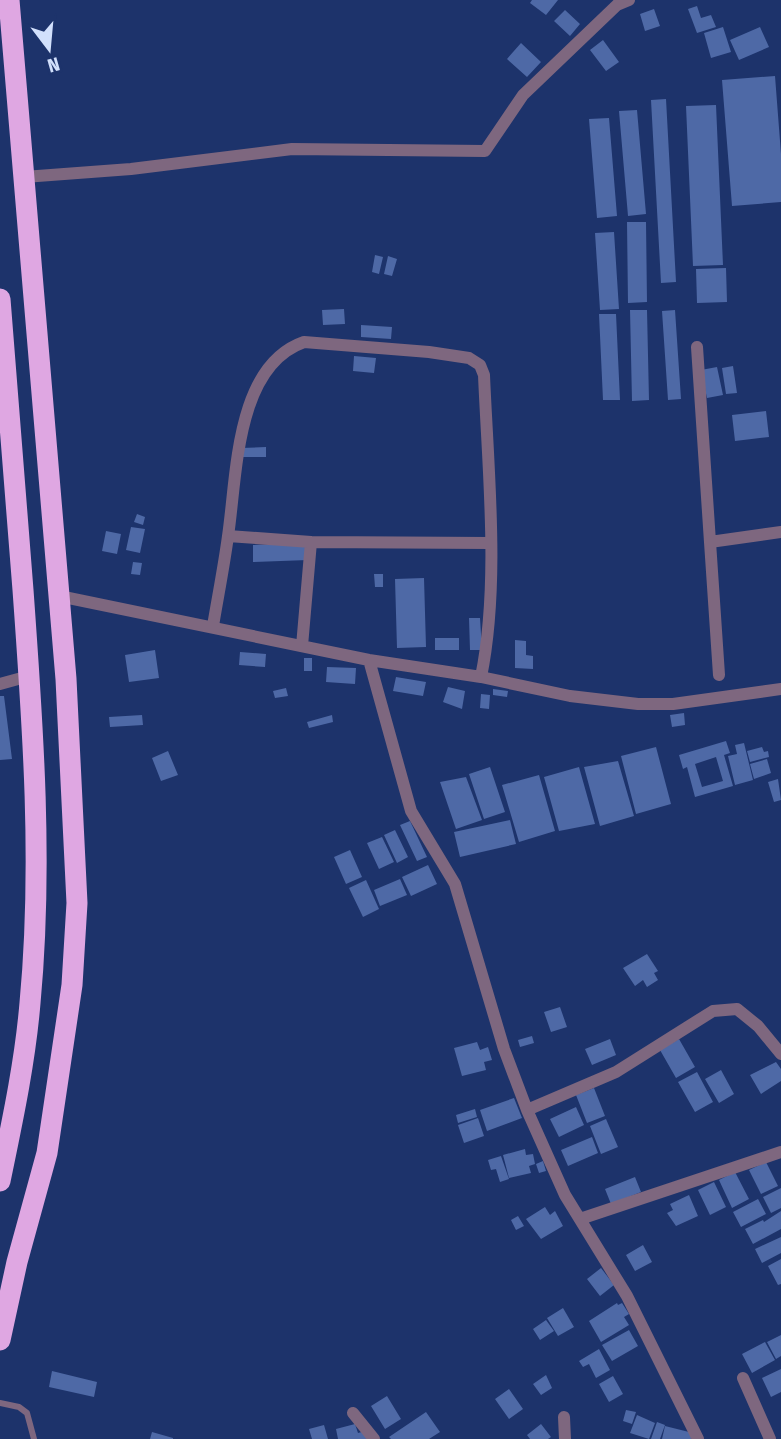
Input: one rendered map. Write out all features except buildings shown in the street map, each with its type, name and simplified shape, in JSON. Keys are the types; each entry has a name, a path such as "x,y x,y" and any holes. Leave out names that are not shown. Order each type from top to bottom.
{"highway":[{"path":"0,1340 17,1262 47,1153 72,985 77,903 66,679 9,0"},
{"path":"0,299 29,676 36,817 36,923 30,1005 18,1096 0,1181"}],"street":[{"path":"24,177 131,169 292,149 485,151 523,95 617,5 629,0"},
{"path":"213,626 240,438 258,387 275,360 291,346 304,342 429,352 469,358 480,365 484,375 490,543 488,642 481,677"},
{"path":"696,347 719,675"},
{"path":"709,542 781,532"},
{"path":"228,536 311,542 490,543"},
{"path":"302,646 311,542"},
{"path":"59,596 369,660 481,677 570,696 638,704 673,704 781,689"},
{"path":"369,660 411,811 454,884 504,1049 527,1110 565,1195 628,1296 698,1439"},
{"path":"0,684 29,676"},
{"path":"527,1110 616,1072 713,1011 737,1009 758,1026 781,1054"},
{"path":"580,1219 781,1152"},
{"path":"743,1378 770,1439"},
{"path":"353,1413 374,1439"},
{"path":"564,1417 565,1439"}],"lane":[{"path":"0,1403 19,1407 27,1413 34,1439"}]}
